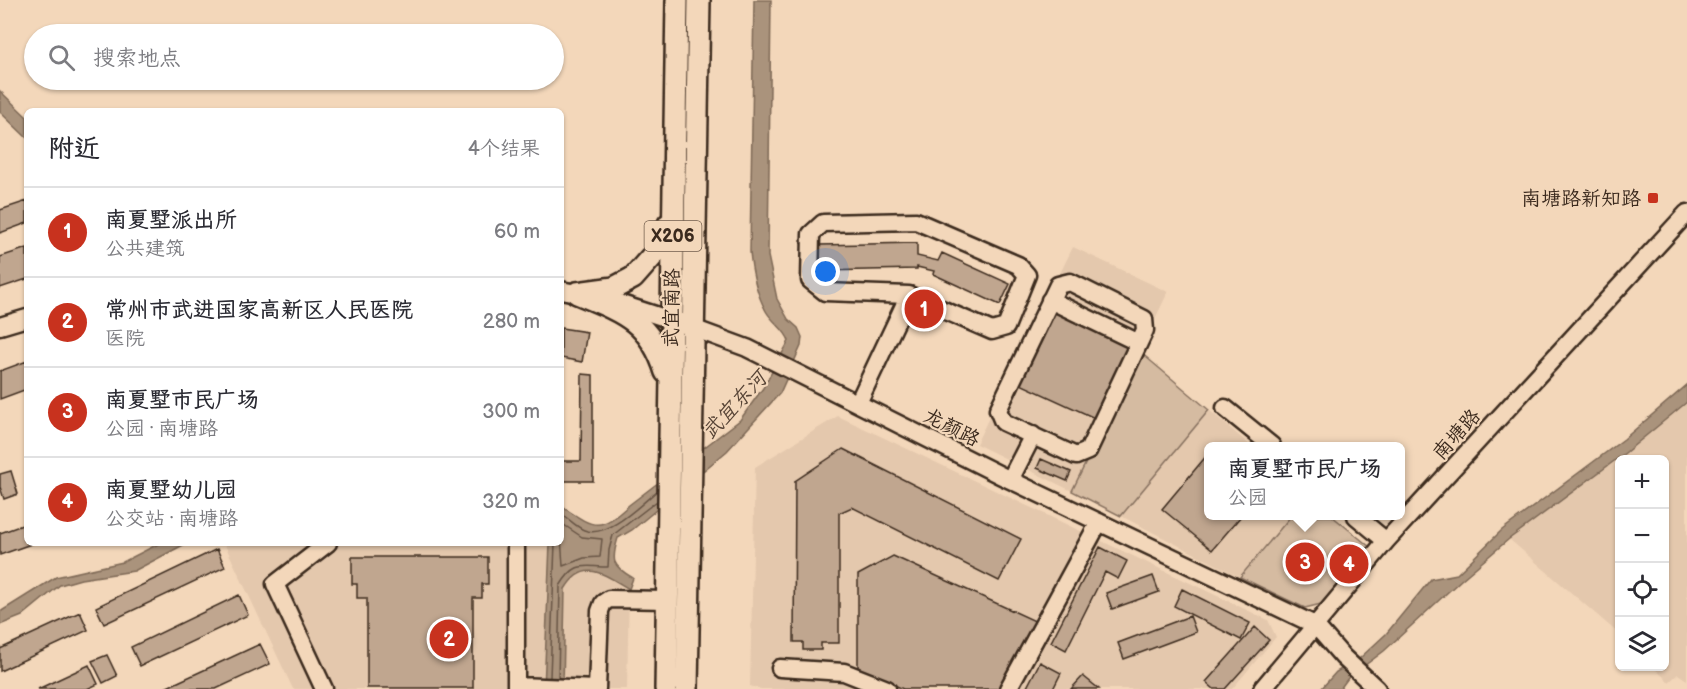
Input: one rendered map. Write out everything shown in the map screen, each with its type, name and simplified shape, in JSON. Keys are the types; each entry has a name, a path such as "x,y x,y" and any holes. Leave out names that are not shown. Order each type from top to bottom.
{"main road":[{"name":"武宜南路","path":"668,600 677,0"},
{"name":"武宜南路","path":"687,689 699,0"},
{"path":"569,292 614,288 633,278 663,244 673,212"},
{"path":"569,292 618,310 644,329 659,351 670,386"},
{"name":"X206","path":"666,689 668,600"}],"street":[{"name":"南塘路","path":"1262,689 1386,541 1686,212"},
{"path":"916,221 1018,264 1027,275 1006,327 992,331 909,295 825,292 810,280 811,234 823,223 916,221"},
{"path":"1070,282 1144,319 1145,330 1138,344 1088,451 1076,456 1003,422 999,410 1058,285 1070,282"},
{"name":"龙颜路","path":"569,292 606,299 693,327 765,357 1010,480 1315,625"},
{"path":"858,404 909,295"},
{"path":"1050,300 1138,344"},
{"path":"0,326 24,319"},
{"path":"1225,408 1266,442"},
{"path":"1010,480 1033,435"},
{"path":"1361,520 1386,541"},
{"path":"1008,689 1099,522"},
{"path":"321,546 275,584 324,689"},
{"path":"516,546 517,688 597,689 600,611 603,603 609,599 668,600"},
{"path":"1315,625 1362,677 1377,689"},
{"path":"780,668 887,689"}],"shaded area":[{"path":"1073,247 1168,292 1072,491 976,444"},
{"path":"1140,352 1209,410 1121,516 1072,491"},
{"path":"1687,402 1687,680 1678,674 1669,682 1657,671 1669,671 1669,455 1622,455"},
{"path":"1209,410 1246,442 1204,442 1204,520 1288,520 1240,577 1121,516"},
{"path":"838,416 1268,620 1276,637 1232,689 761,689 750,686 755,467"},
{"path":"1615,460 1615,631 1509,539"},
{"path":"1288,520 1337,520 1370,547 1321,604 1305,608 1240,577"},
{"path":"564,545 601,573 629,589 627,689 293,689 225,546"}],"water":[{"path":"754,0 771,0 768,256 777,299 788,319 798,328 802,337 801,346 780,393 727,451 632,530 618,538 614,558 617,566 633,578 629,589 595,572 587,571 572,579 565,589 563,689 544,689 550,546 564,546 564,508 588,523 602,524 610,520 740,420 763,388 789,341 763,304 755,282 750,252"},
{"path":"0,91 24,114 24,135 0,112"},
{"path":"1687,385 1687,402 1625,453 1615,455 1615,460 1509,539 1384,651 1348,678 1340,689 1321,689 1336,672 1359,659 1386,634 1431,579 1457,574 1502,530 1624,439"},
{"path":"154,546 181,546 134,571 81,579 60,585 22,616 0,625 0,612 56,577 123,562"}],"building":[{"path":"24,202 24,224 0,233 0,210"},
{"path":"917,243 917,256 938,261 942,253 1010,284 1000,305 933,274 934,271 917,267 917,269 820,271 819,245"},
{"path":"24,249 24,280 0,288 0,257"},
{"path":"1051,307 1134,345 1099,420 1016,382"},
{"path":"564,328 587,332 582,362 564,359"},
{"path":"24,362 24,390 0,399 0,371"},
{"path":"582,374 593,375 593,481 564,481 564,461 581,461"},
{"path":"843,449 1021,539 999,581 852,507 839,513 839,643 821,643 821,650 803,650 803,642 794,642 795,481"},
{"path":"1041,459 1071,472 1067,481 1037,468"},
{"path":"1204,459 1204,520 1238,520 1212,550 1162,509"},
{"path":"11,471 18,494 4,499 0,487 0,474"},
{"path":"24,524 25,546 0,555 0,533"},
{"path":"1100,547 1127,561 1118,579 1105,572 1066,650 1051,642"},
{"path":"217,549 225,567 104,624 96,607"},
{"path":"893,556 1035,621 1003,689 903,689 858,668 858,575"},
{"path":"352,557 488,557 488,584 482,584 482,598 473,598 473,688 367,688 367,598 357,598 357,584 352,584"},
{"path":"1153,576 1159,592 1112,609 1106,593"},
{"path":"1182,589 1250,623 1241,640 1174,606"},
{"path":"239,595 248,615 140,666 131,647"},
{"path":"80,612 88,630 0,671 0,649"},
{"path":"1190,616 1196,632 1124,659 1118,643"},
{"path":"1255,627 1269,640 1225,689 1214,689 1206,682"},
{"path":"260,644 270,664 216,689 163,689"},
{"path":"107,655 117,676 103,683 92,661"},
{"path":"1040,662 1061,673 1053,689 1026,689"},
{"path":"89,665 98,684 87,689 38,689"},
{"path":"1083,676 1099,689 1071,689"}],"place":[{"name":"南塘路新知路","path":"1653,198"},
{"name":"南夏墅派出所","path":"924,309"},
{"name":"南夏墅市民广场","path":"1305,562"},
{"name":"南夏墅幼儿园","path":"1349,564"},
{"name":"常州市武进国家高新区人民医院","path":"449,639"}],"water label":[{"name":"武宜东河","path":"734,405"}]}
